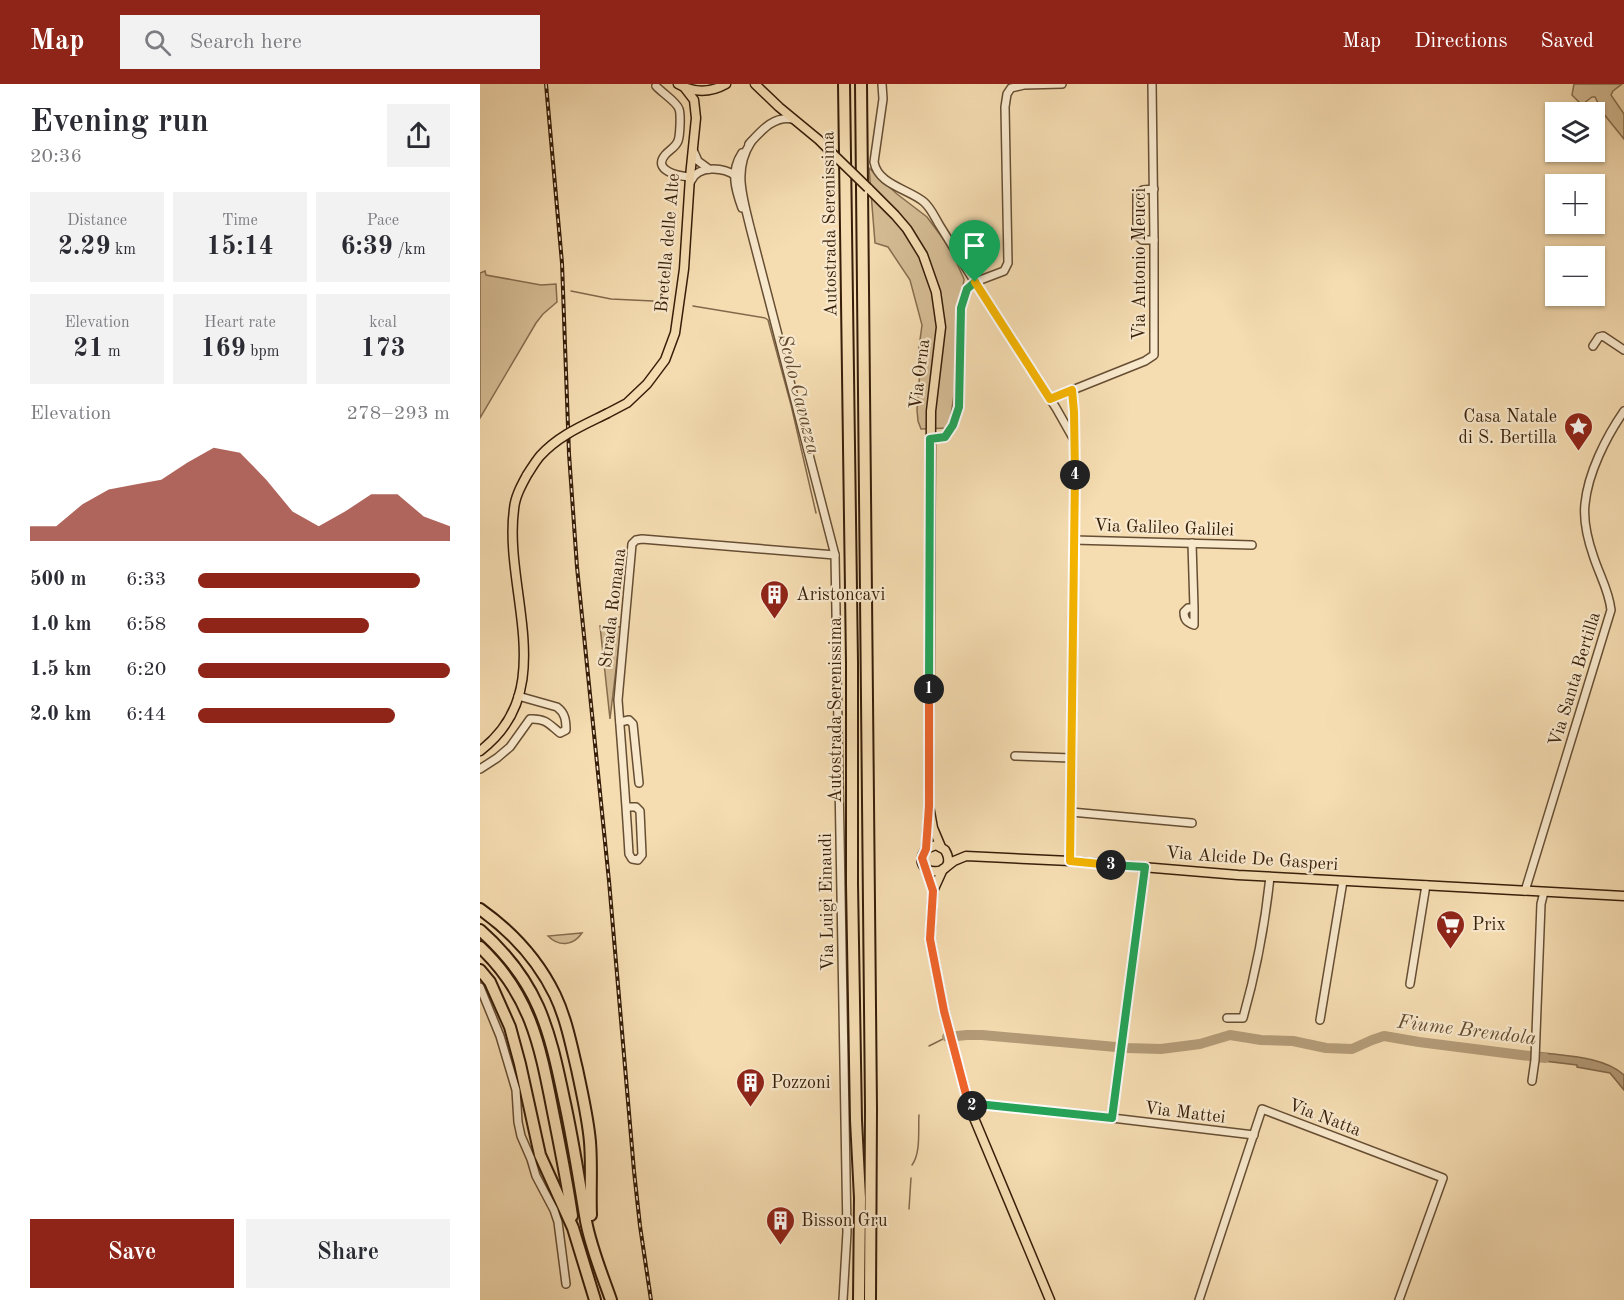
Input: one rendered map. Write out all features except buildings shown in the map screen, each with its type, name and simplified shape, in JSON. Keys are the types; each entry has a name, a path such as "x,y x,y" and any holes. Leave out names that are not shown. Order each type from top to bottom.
{"highway":[{"name":"Autostrada Serenissima","path":"844,84 852,674 852,884 856,1120 860,1198 858,1300"},
{"name":"Autostrada Serenissima","path":"861,84 871,1298"},
{"path":"480,909 519,942 542,971 565,1023 590,1138 593,1248"},
{"path":"480,930 502,951 520,974 531,990 544,1019 556,1062 575,1153 586,1223 611,1300"},
{"path":"480,947 512,984 535,1030 560,1145 573,1228"},
{"path":"480,970 490,982 510,1027 540,1155 573,1228 595,1300"}],"main road":[{"path":"681,86 698,91 712,90 726,84"},
{"name":"Via Orna","path":"756,84 772,101 819,140 895,214 916,243 936,292 941,327 930,439 929,806 933,828 943,848"},
{"name":"Bretella delle Alte","path":"480,751 495,739 511,715 518,696 525,660 513,522 515,501 527,475 540,456 565,434 627,403 643,389 665,360 671,347 684,269 689,182 696,118 694,100 681,86"},
{"path":"696,118 700,102 712,90"},
{"path":"929,806 926,849 922,858 933,891"},
{"path":"926,849 936,845 943,848 948,859 933,891 930,939 948,1026 969,1106 1050,1300"},
{"name":"Via Alcide De Gasperi","path":"943,848 966,856 1070,861 1270,877 1624,896"},
{"path":"925,867 934,872 966,856"}],"street":[{"path":"882,84 883,99 875,168 889,182 926,204 1075,441"},
{"path":"930,439 945,437 953,425 959,407 961,308 967,289 975,282 1007,268 1005,107 1007,94 1011,88 1018,85 1062,84"},
{"name":"Via Antonio Meucci","path":"1050,399 1145,361 1154,355 1155,240 1152,84"},
{"path":"656,86 676,104 680,112 677,143 664,156 665,170 689,182 699,171 720,171 735,175"},
{"path":"772,101 777,112 773,121"},
{"path":"773,121 781,118 793,119"},
{"name":"Via Luigi Einaudi","path":"720,171 730,168 751,142 773,121"},
{"name":"Via Luigi Einaudi","path":"751,142 741,169 747,213 835,555 847,1232 843,1300"},
{"path":"693,144 697,160 709,170"},
{"name":"Via Luigi Einaudi","path":"735,188 737,160"},
{"name":"Via Luigi Einaudi","path":"720,171 728,175 735,188 750,227"},
{"name":"Via Luigi Einaudi","path":"735,175 747,213"},
{"path":"1154,189 1140,190 1137,194 1137,235 1142,240 1155,240"},
{"path":"1593,346 1599,337 1603,336 1624,350"},
{"path":"1070,861 1075,441 1072,390"},
{"path":"1056,408 1060,412 1066,412 1073,402"},
{"name":"Via Santa Bertilla","path":"1525,891 1611,610 1610,600 1593,558 1586,527 1585,505 1589,485 1602,451 1614,425 1624,411"},
{"name":"Strada Romana","path":"626,807 636,807 639,811 643,852 638,860 632,859 630,854 626,807 618,690 632,544 642,539 835,555"},
{"name":"Via Galileo Galilei","path":"1074,540 1252,545"},
{"path":"1192,543 1194,608"},
{"path":"480,770 510,747 530,720 547,721 560,734 566,730 566,719 557,707 518,696"},
{"path":"620,722 629,720 633,724 639,783"},
{"path":"1016,756 1071,758"},
{"path":"1071,812 1192,823"},
{"path":"1112,1118 1145,867"},
{"path":"1227,1018 1243,1018 1252,985 1270,877"},
{"path":"1320,1020 1343,881"},
{"path":"1410,984 1426,885"},
{"path":"1532,1081 1541,904 1544,892"},
{"path":"480,987 500,1036 516,1090 521,1136 536,1176 558,1222 567,1284"},
{"name":"Via Mattei","path":"969,1106 978,1104 1254,1135"},
{"name":"Via Natta","path":"1199,1300 1262,1109 1443,1178 1399,1300"}],"shaded area":[{"path":"1574,84 1622,84 1611,95 1624,114 1624,139 1605,115 1605,102 1598,102 1595,97 1592,97 1586,102 1579,102 1572,95"},
{"path":"869,168 927,217 950,248 964,279 958,331 958,368 949,428 921,429 918,421 920,370 918,355 922,325 910,280 888,247 875,243"},
{"path":"485,271 486,275 541,285 556,284 557,302 536,323 480,418 480,273"},
{"path":"600,626 621,627 610,719"},
{"path":"582,933 566,944 552,940 548,936"},
{"path":"1536,1052 1583,1058 1605,1064 1624,1075 1624,1090 1610,1073 1577,1067 1577,1065 1536,1060"}],"waterway":[{"name":"Scolo Cavazza","path":"571,291 611,299 653,301"},
{"name":"Scolo Cavazza","path":"693,306 768,320 791,405 816,513"},
{"name":"Fiume Brendola","path":"947,1037 982,1035 1161,1049 1200,1044 1230,1035 1261,1040 1293,1041 1326,1048 1352,1049 1384,1036 1545,1058"},
{"path":"929,1046 947,1037"},
{"path":"912,1165 918,1148 919,1115"},
{"path":"909,1209 911,1178"}],"railway":[{"path":"546,84 562,263 569,454 577,567 609,881 634,1171 651,1300"}],"place":[{"name":"Casa Natale di S. Bertilla","path":"1578,452"},
{"name":"Aristoncavi","path":"775,620"},
{"name":"Prix","path":"1451,950"},
{"name":"Pozzoni","path":"750,1108"},
{"name":"Bisson Gru","path":"780,1246"}],"route":[{"path":"975,282 1050,399 1072,390 1075,441 1070,861 1145,867 1112,1118 978,1104 969,1106 944,1011 930,939 933,891 922,858 926,849 929,806 930,439 945,437 953,425 959,407 961,308 967,289 975,282"}]}
